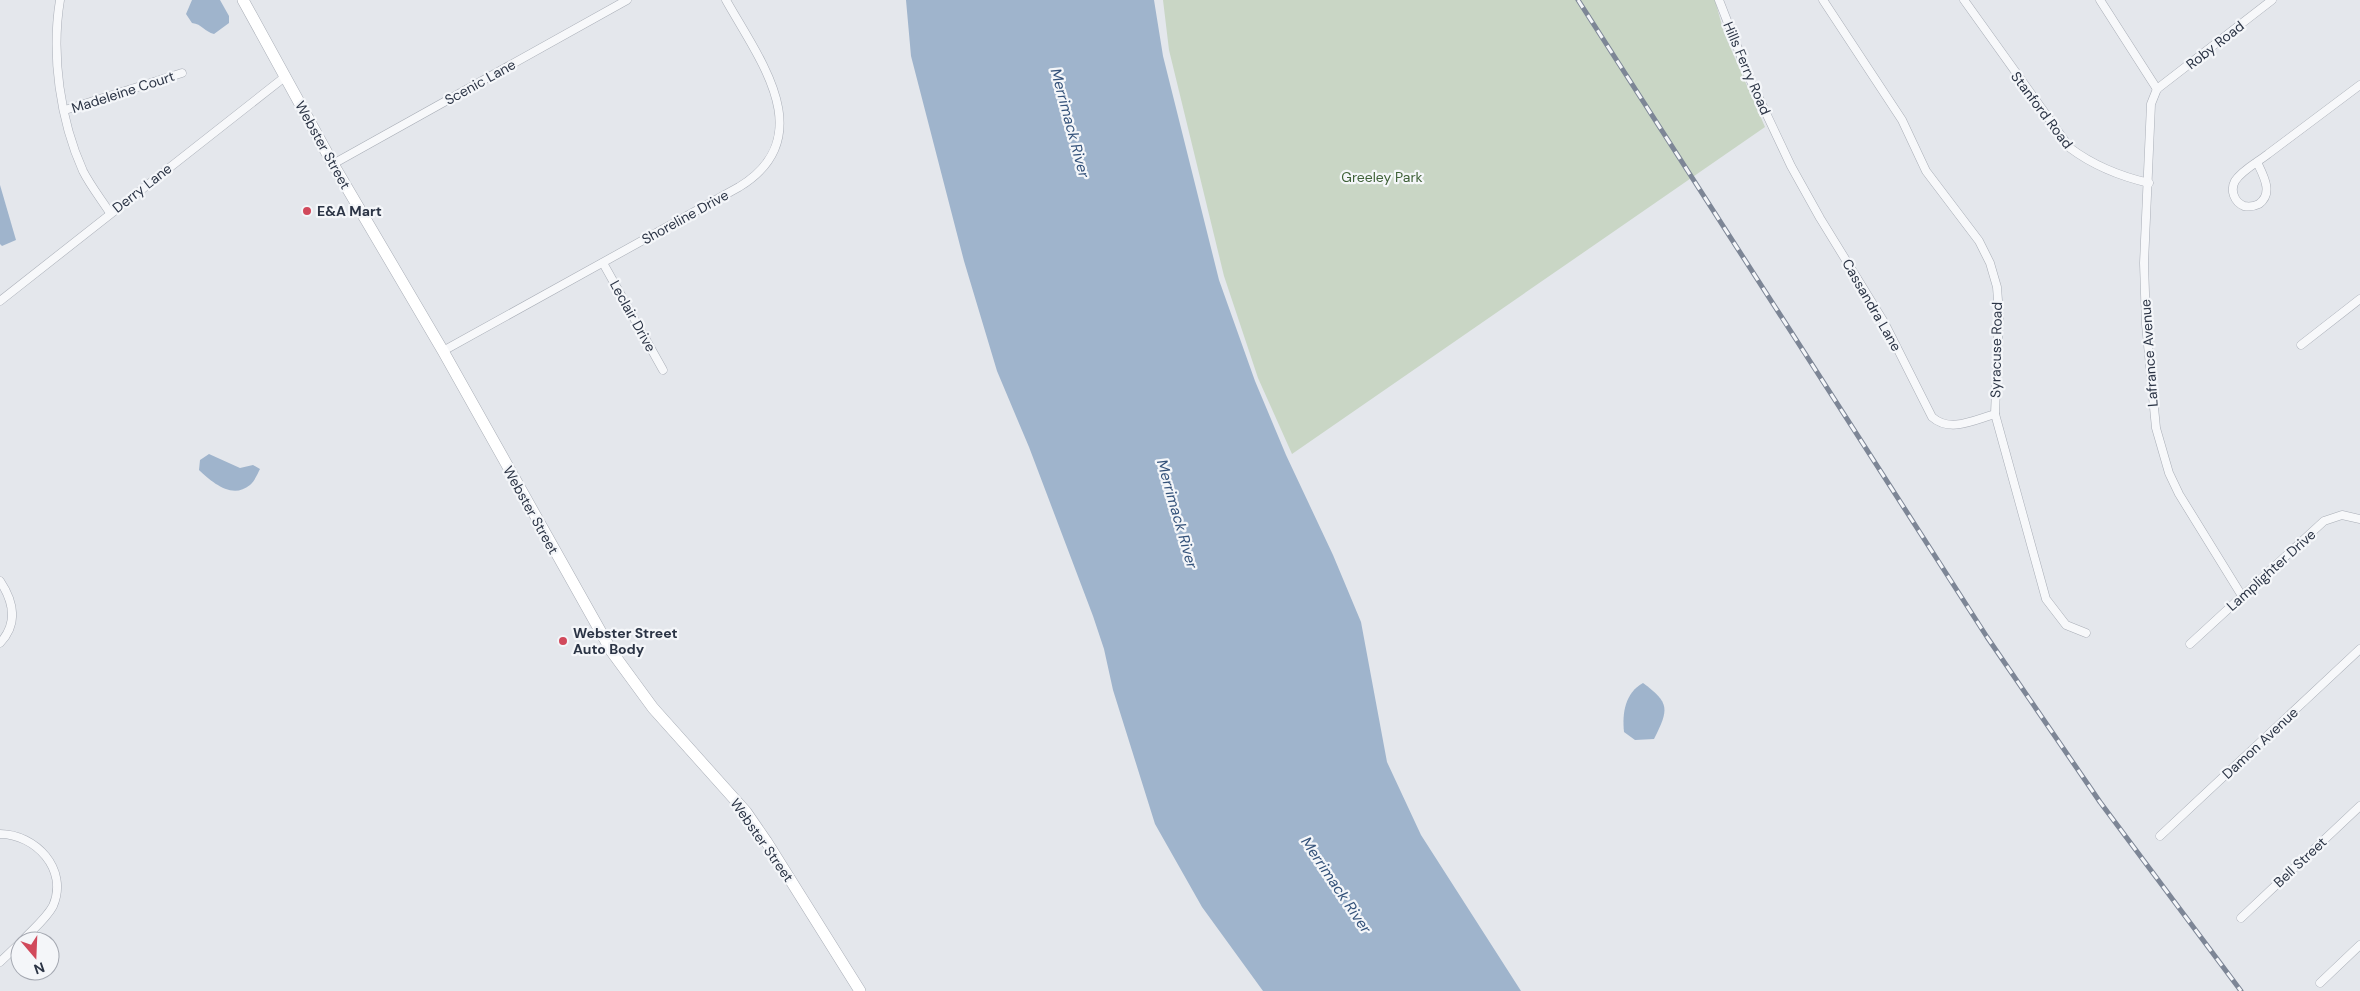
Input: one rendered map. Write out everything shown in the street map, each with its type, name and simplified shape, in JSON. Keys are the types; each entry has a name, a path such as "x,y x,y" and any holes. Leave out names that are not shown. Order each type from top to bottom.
{"main road":[{"name":"Webster Street","path":"243,0 333,164 443,351 612,652 654,708 746,812 860,991"}],"street":[{"path":"60,0 57,36 61,92 65,110 84,172 110,213"},
{"name":"Scenic Lane","path":"333,164 627,0"},
{"name":"Shoreline Drive","path":"443,351 751,180 771,156 780,129 778,99 772,84 726,0"},
{"name":"Hills Ferry Road","path":"1719,0 1776,135"},
{"name":"Syracuse Road","path":"1823,0 1902,120 1926,171 1979,241 1990,263 1997,287 1999,314 1995,414 2046,599 2066,625 2086,633"},
{"name":"Stanford Road","path":"1964,0 2070,148 2088,162 2149,183"},
{"path":"2100,0 2156,89"},
{"name":"Roby Road","path":"2156,89 2272,0"},
{"name":"Madeleine Court","path":"65,110 182,73"},
{"name":"Derry Lane","path":"0,301 286,76"},
{"path":"2257,162 2266,182 2267,193 2264,199 2256,206 2244,206 2239,203 2233,194 2234,183 2257,162 2360,85"},
{"name":"Lafrance Avenue","path":"2156,89 2151,104 2144,263 2147,333 2156,428 2166,465 2179,494 2242,596"},
{"name":"Cassandra Lane","path":"1776,135 1820,218 1884,322 1932,417 1940,424 1952,426 1995,414"},
{"name":"Leclair Drive","path":"603,262 663,370"},
{"path":"2301,345 2360,299"},
{"name":"Lamplighter Drive","path":"2190,644 2324,521 2342,516 2360,519"},
{"path":"0,581 8,596 13,614 11,626 0,643"},
{"name":"Damon Avenue","path":"2160,836 2360,649"},
{"name":"Bell Street","path":"2241,918 2360,806"},
{"path":"0,834 11,834 22,838 42,851 49,860 56,883 53,906 32,931"},
{"path":"2320,983 2360,945"},
{"path":"0,962 10,952"}],"green space":[{"name":"Greeley Park","path":"1163,0 1715,0 1724,33 1765,127 1292,454 1258,378 1224,276 1169,50"}],"water":[{"path":"192,0 220,0 229,16 229,23 214,34 192,23 186,14"},
{"name":"Merrimack River","path":"906,0 1154,0 1163,56 1219,280 1255,381 1361,622 1387,762 1421,835 1521,991 1263,991 1202,907 1155,824 1113,690 1104,649 1093,616 1029,447 997,371 964,261 911,56"},
{"path":"0,185 16,240 2,246 0,244"},
{"path":"209,454 240,468 253,465 260,469 250,485 236,491 229,490 210,480 199,470 200,460"},
{"path":"1643,683 1658,696 1664,707 1664,713 1654,739 1635,740 1624,732 1624,711 1632,692"}],"railway":[{"path":"1578,0 1987,637 2100,802 2241,991"}],"place":[{"name":"E&A Mart","path":"307,211"},
{"name":"Webster Street Auto Body","path":"563,641"}]}
